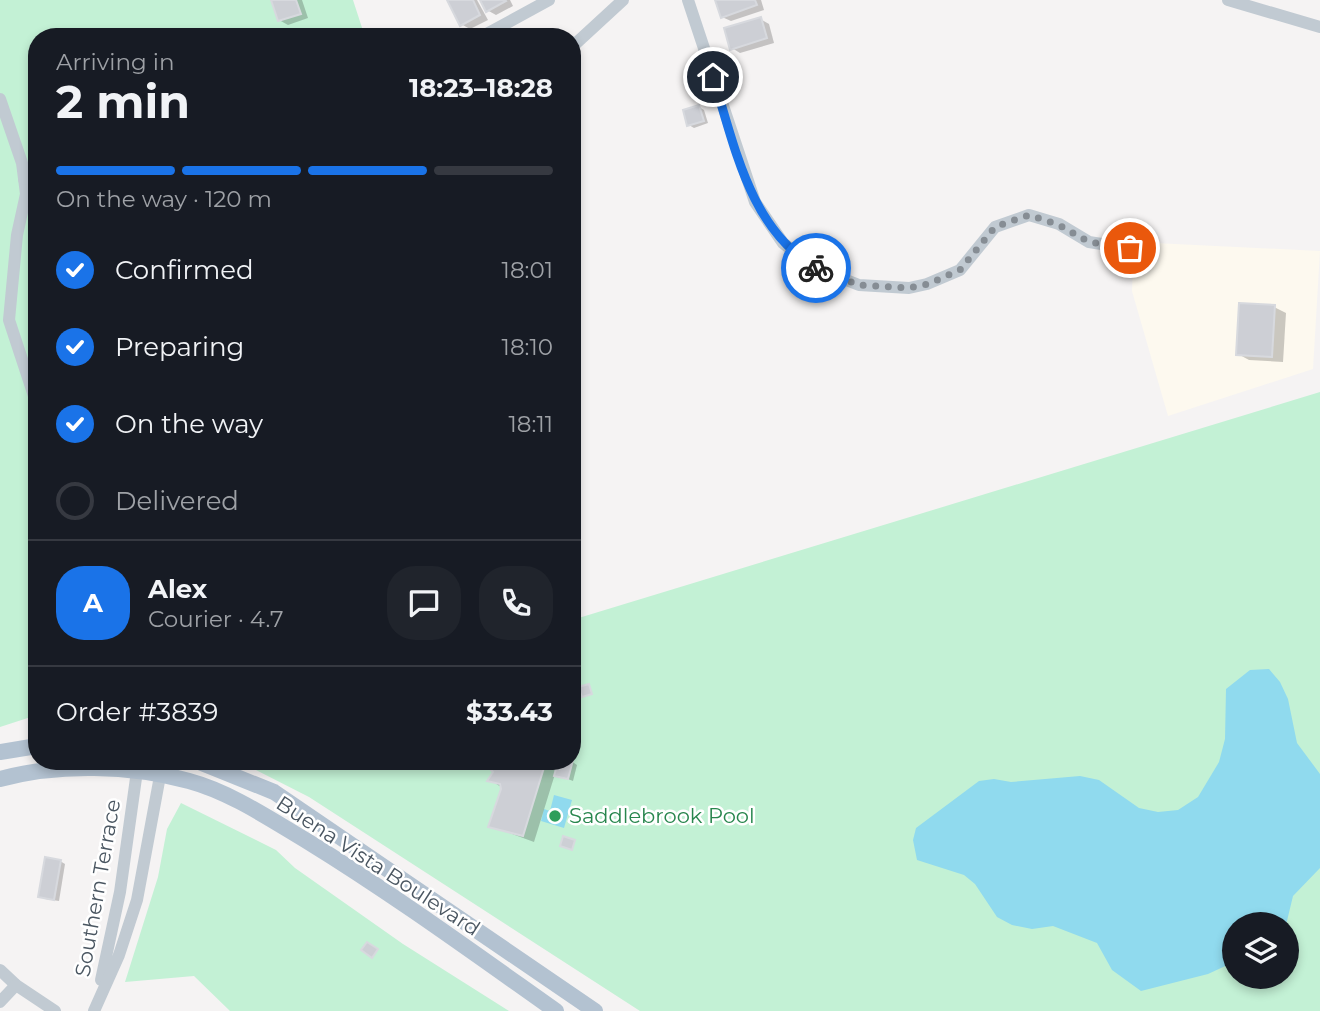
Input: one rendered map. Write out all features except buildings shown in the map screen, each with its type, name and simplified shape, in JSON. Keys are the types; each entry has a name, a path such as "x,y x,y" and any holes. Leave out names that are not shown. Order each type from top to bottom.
{"main road":[{"path":"0,752 28,747"},
{"name":"Buena Vista Boulevard","path":"0,779 59,770"},
{"name":"Buena Vista Boulevard","path":"164,770 259,812 366,877 556,1011"},
{"name":"Buena Vista Boulevard","path":"219,770 274,792 595,1011"}],"street":[{"path":"498,28 550,0"},
{"path":"581,39 623,0"},
{"path":"688,0 755,202 783,243 813,267 859,285 909,288 928,284 960,270 995,227 1029,215 1059,225 1089,242 1151,251"},
{"path":"1228,0 1320,27"},
{"path":"0,99 22,163 26,194 17,235 9,320 28,378"},
{"path":"24,179 28,174"},
{"name":"Southern Terrace","path":"94,1011 115,923 137,770"},
{"name":"Southern Terrace","path":"94,1011 129,928 153,827 162,770"},
{"path":"115,923 129,928"},
{"path":"0,970 16,985 55,1011"},
{"path":"0,1002 16,985"}],"shaded area":[{"path":"1134,242 1320,251 1313,369 1168,416 1132,291"}],"green space":[{"path":"0,0 353,0 362,28 28,28 28,718 0,727"},
{"path":"1320,392 1320,1011 640,1011 309,797 256,770 581,770 581,617"},
{"path":"181,803 276,850 295,868 403,944 509,1011 230,1011 194,976 125,982 158,877 167,829"}],"water":[{"path":"1269,669 1280,682 1288,699 1297,743 1320,774 1320,868 1293,896 1289,912 1222,912 1222,968 1208,974 1141,991 1112,970 1097,943 1053,926 1032,929 1012,925 997,917 975,884 964,875 917,860 913,840 916,828 979,781 994,779 1011,782 1080,776 1099,780 1139,808 1158,812 1178,810 1198,797 1219,762 1225,739 1226,689 1250,670"},
{"name":"Saddlebrook Pool","path":"554,795 572,800 564,828 541,821 544,809 550,811"}],"way so far":[{"path":"816,268 830,276 880,288 909,288 928,284 960,270 995,227 1029,215 1059,225 1089,242 1130,248"}],"place":[{"name":"Saddlebrook Pool","path":"555,816"}],"route":[{"path":"713,77 755,202 783,243 816,268"}]}
